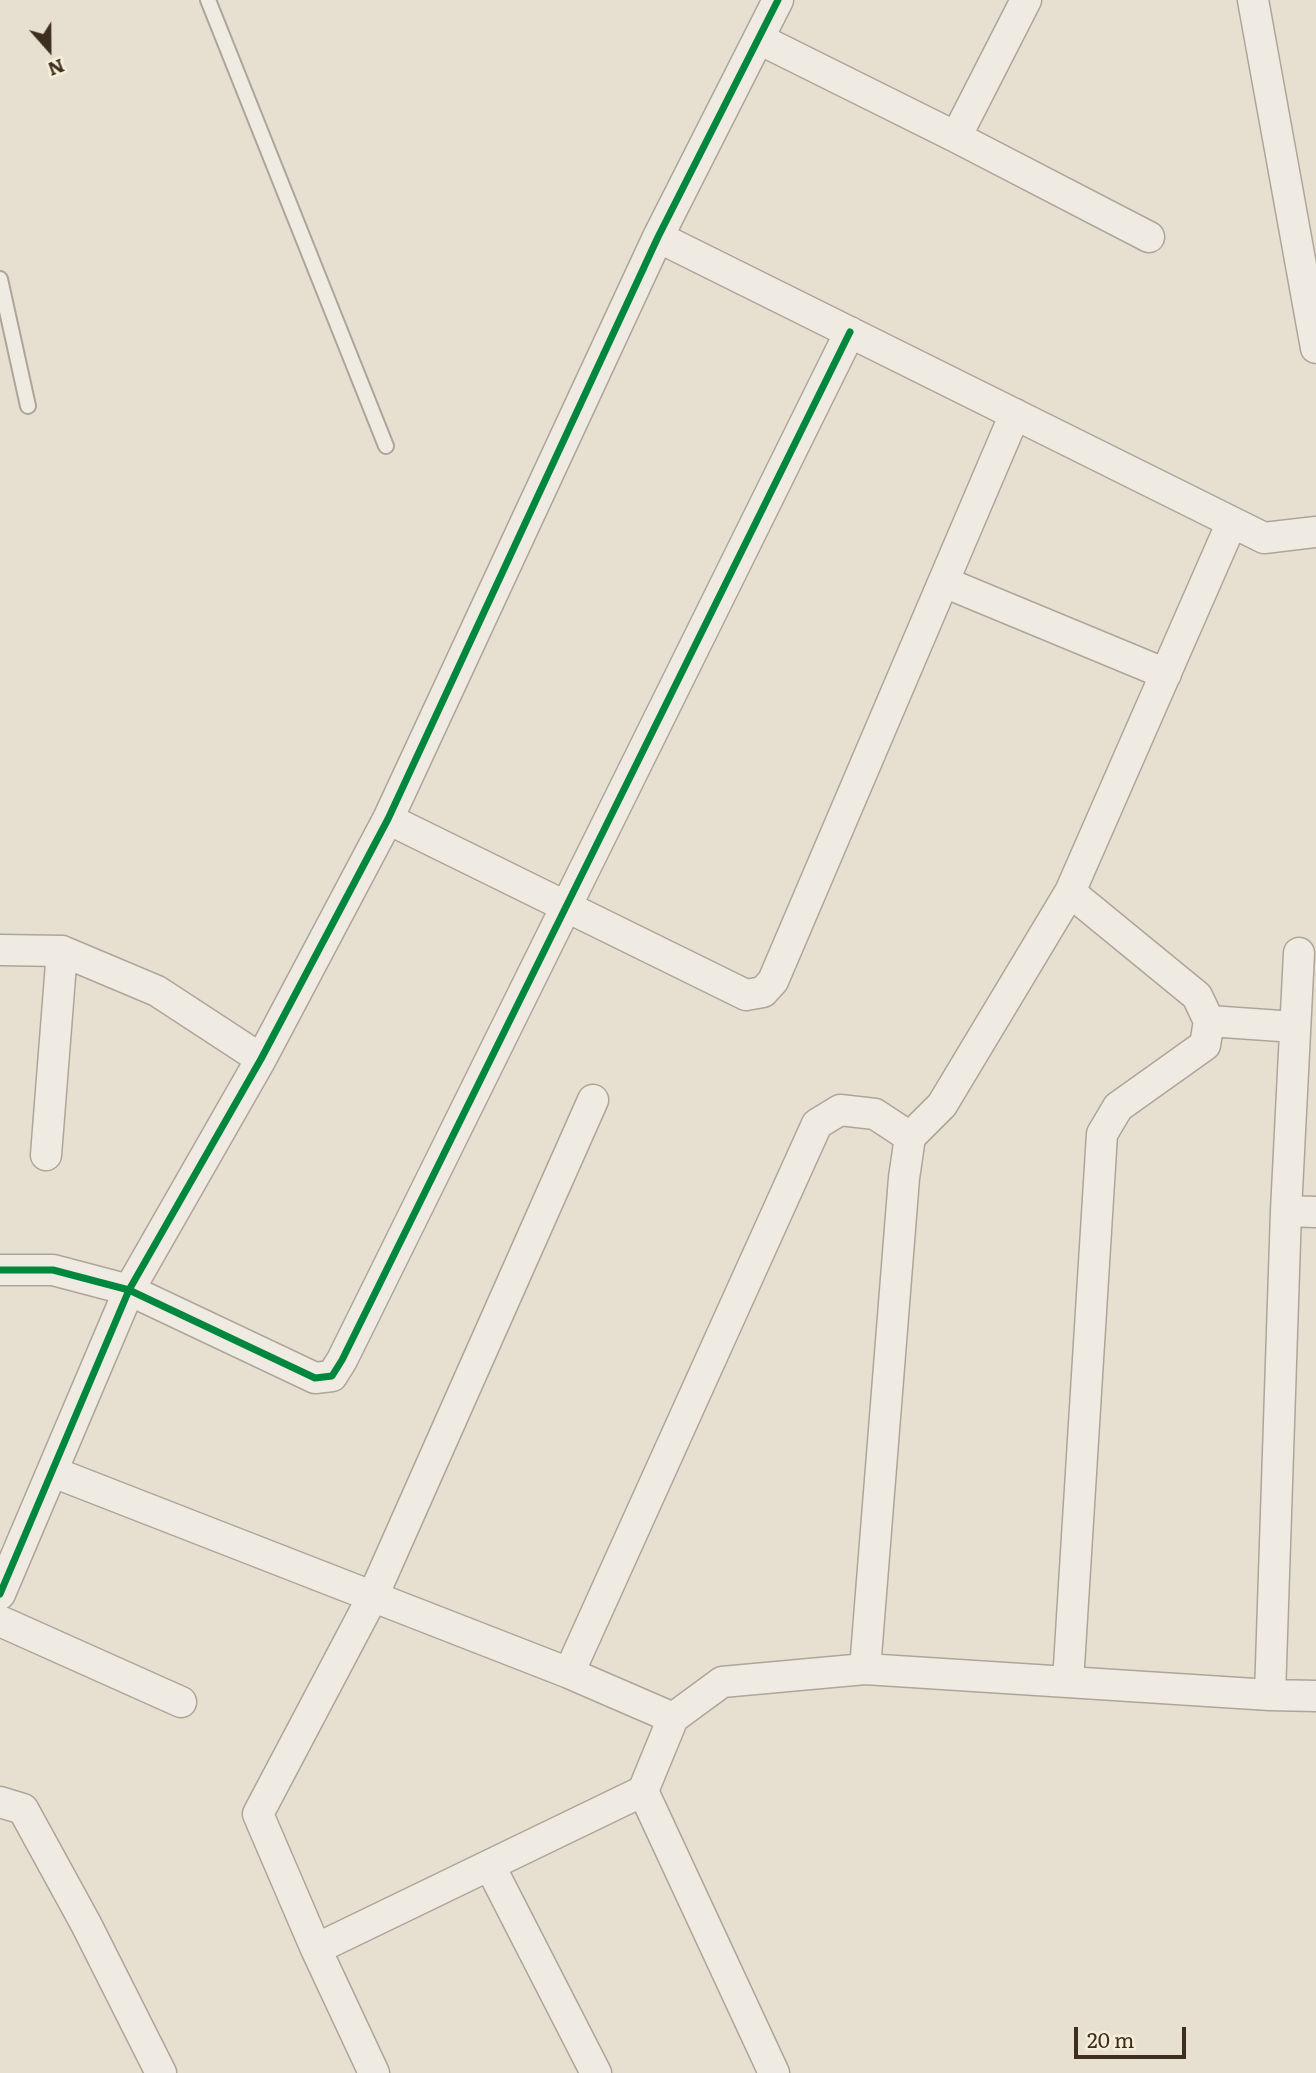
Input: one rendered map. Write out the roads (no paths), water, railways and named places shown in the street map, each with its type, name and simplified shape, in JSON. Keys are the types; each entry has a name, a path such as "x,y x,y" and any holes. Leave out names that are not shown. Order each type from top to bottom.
{"street":[{"path":"0,1594 129,1290 261,1059 388,819 658,237 778,0"},
{"path":"956,136 1026,0"},
{"path":"1253,0 1316,348"},
{"path":"759,39 956,136 1149,237"},
{"path":"658,237 1264,538 1316,532"},
{"path":"0,1270 53,1270 129,1290 314,1378 331,1376 342,1360 850,332"},
{"path":"388,819 746,995 763,992 774,981 1015,414"},
{"path":"865,1669 904,1178 910,1137 942,1105 1070,892 1232,522"},
{"path":"944,582 1166,674"},
{"path":"1068,1682 1102,1134 1118,1107 1205,1045 1209,1021 1197,996 1070,892"},
{"path":"0,950 62,951 157,990 261,1059"},
{"path":"46,1155 62,951"},
{"path":"1270,1695 1286,1211 1299,953"},
{"path":"1209,1021 1295,1027"},
{"path":"373,2073 258,1814 373,1596 593,1100"},
{"path":"569,1673 817,1124 840,1110 875,1114 910,1137"},
{"path":"1286,1211 1316,1212"},
{"path":"53,1472 569,1673 673,1718"},
{"path":"0,1621 181,1702"},
{"path":"316,1949 643,1791 673,1718 722,1682 865,1669 1316,1696"},
{"path":"643,1791 774,2073"},
{"path":"0,1802 23,1810 86,1924 161,2073"},
{"path":"490,1866 596,2073"}],"lane":[{"path":"208,0 386,446"},
{"path":"0,279 28,405"}]}
